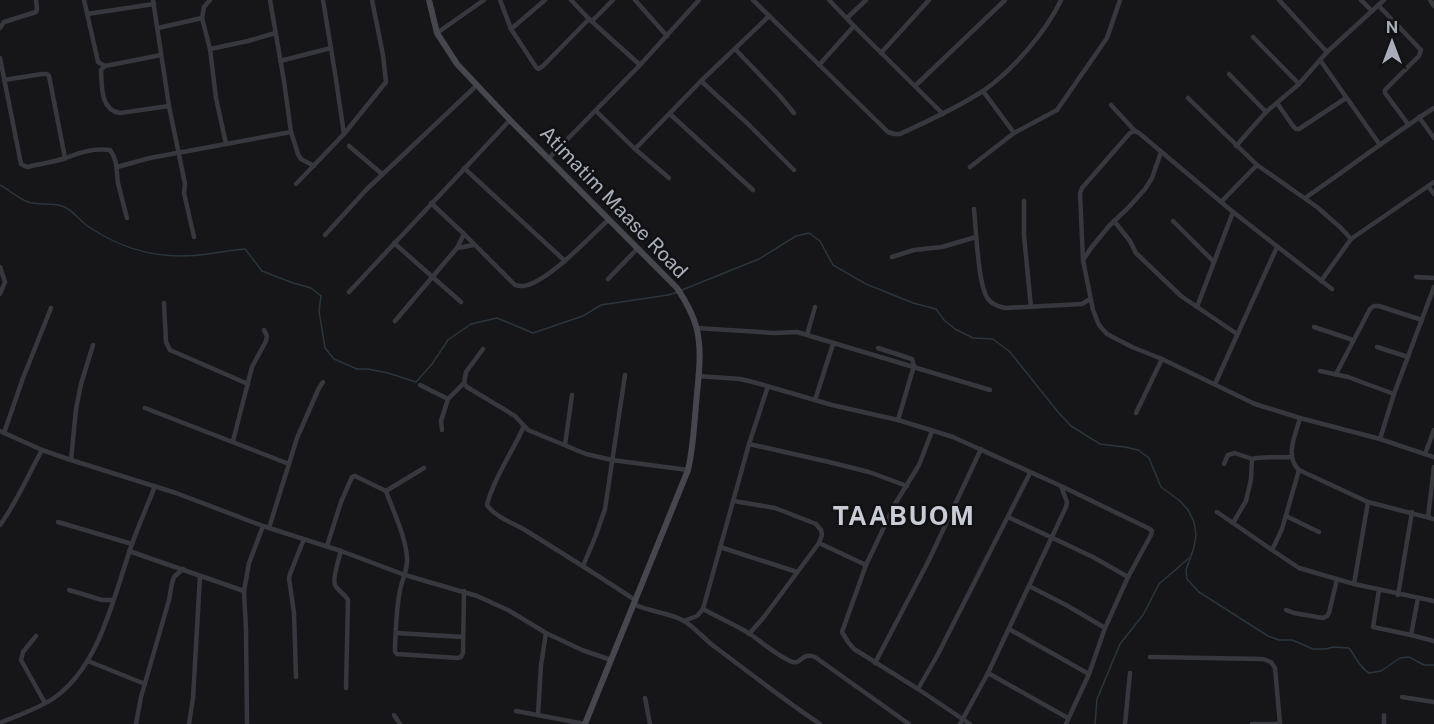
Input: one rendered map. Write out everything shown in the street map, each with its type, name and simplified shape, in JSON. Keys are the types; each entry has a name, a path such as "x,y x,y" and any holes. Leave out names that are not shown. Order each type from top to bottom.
{"main road":[{"name":"Atimatim Maase Road","path":"429,0 437,33 457,64 476,86 677,288 686,301 697,328 698,376 688,470 585,724"}],"street":[{"path":"0,28 4,22 36,12 36,0"},
{"path":"84,0 98,62 105,66"},
{"path":"203,0 202,18 210,49 216,98 226,144"},
{"path":"204,7 210,0"},
{"path":"270,0 291,132 301,159 314,166"},
{"path":"323,0 344,135"},
{"path":"296,184 344,135 386,82 372,0"},
{"path":"437,33 484,0"},
{"path":"500,0 511,29 538,69 613,0"},
{"path":"511,29 545,0"},
{"path":"571,0 640,65"},
{"path":"635,0 667,36"},
{"path":"549,158 640,65 699,0"},
{"path":"753,0 888,132 894,134 900,134 942,114 983,91 1017,62 1058,8 1061,0"},
{"path":"829,0 942,114"},
{"path":"847,18 866,0"},
{"path":"881,53 930,0"},
{"path":"915,86 1005,0"},
{"path":"970,167 1014,133 1057,110 1107,38 1120,0"},
{"path":"1279,0 1327,52"},
{"path":"1361,0 1372,11"},
{"path":"1236,146 1266,112 1299,84 1327,52 1384,0"},
{"path":"1430,0 1434,6"},
{"path":"87,14 154,2 169,106 194,237"},
{"path":"1378,5 1421,50 1419,56 1385,90 1408,124"},
{"path":"635,149 700,81 769,16"},
{"path":"158,28 202,18"},
{"path":"819,65 854,26"},
{"path":"210,49 275,33"},
{"path":"1253,38 1299,84"},
{"path":"280,61 331,48"},
{"path":"735,49 794,113"},
{"path":"161,55 105,66 101,70 102,93 107,106 112,111 120,113 169,106"},
{"path":"0,58 21,164 27,167 65,158 75,153 110,150 117,167 127,218"},
{"path":"1320,60 1380,145"},
{"path":"4,80 42,74 49,76 65,158"},
{"path":"1229,74 1266,112"},
{"path":"700,81 747,123 794,170"},
{"path":"325,235 382,174 476,86"},
{"path":"983,91 1014,133"},
{"path":"1188,98 1257,165 1330,217 1351,239"},
{"path":"1277,103 1293,126 1299,129 1346,98"},
{"path":"1111,105 1135,131 1233,212 1332,289"},
{"path":"1305,198 1434,108"},
{"path":"596,111 669,178"},
{"path":"670,114 753,190"},
{"path":"1419,117 1434,138"},
{"path":"349,292 510,120"},
{"path":"1135,131 1130,133 1080,193 1083,260 1092,310 1099,325 1107,334 1132,347 1162,358 1255,404 1380,439 1434,457"},
{"path":"117,167 291,132"},
{"path":"349,146 382,174"},
{"path":"1083,260 1114,221 1145,189 1152,178 1161,152"},
{"path":"1221,202 1257,165"},
{"path":"464,168 565,261"},
{"path":"1321,281 1351,239 1434,182"},
{"path":"1428,186 1434,194"},
{"path":"1024,201 1024,236 1031,306"},
{"path":"431,203 514,285 525,286 539,280 565,261 608,220"},
{"path":"974,209 983,288 987,298 996,306 1005,308 1082,304 1090,299"},
{"path":"1197,307 1233,212"},
{"path":"1114,221 1130,241 1136,253 1181,296 1237,334"},
{"path":"1173,221 1214,262"},
{"path":"395,321 457,248 464,234"},
{"path":"892,257 976,237"},
{"path":"394,243 461,303"},
{"path":"457,248 474,244"},
{"path":"1215,384 1277,247"},
{"path":"608,279 638,249"},
{"path":"0,267 5,282 0,294"},
{"path":"1416,277 1434,278"},
{"path":"1380,439 1394,394 1434,287"},
{"path":"164,303 166,342 170,350 248,384"},
{"path":"1336,374 1370,309 1374,306 1422,320"},
{"path":"807,335 815,307"},
{"path":"51,308 2,432 42,450 100,471 155,486 405,575 464,591 494,602 546,633 582,650 611,660"},
{"path":"1314,327 1353,340"},
{"path":"697,328 774,333 792,331 990,390"},
{"path":"233,441 255,359 262,351 266,341 267,336 264,330"},
{"path":"815,400 833,344"},
{"path":"71,460 76,409 93,345"},
{"path":"1377,347 1408,357"},
{"path":"879,348 912,359 914,366 898,420"},
{"path":"442,430 441,421 448,399 464,383 465,372 483,349"},
{"path":"1136,413 1162,358"},
{"path":"1320,371 1336,374 1394,394"},
{"path":"583,566 605,509 625,375"},
{"path":"698,376 740,379 898,420 953,437 1150,529 1152,531 1105,628 1089,674 1066,724"},
{"path":"269,528 297,438 323,382"},
{"path":"464,383 515,416 528,430 586,454 612,460 688,470"},
{"path":"420,385 448,399"},
{"path":"684,621 696,616 703,609 749,444 768,386"},
{"path":"565,445 572,395"},
{"path":"145,408 288,464"},
{"path":"1300,418 1292,448 1291,457 1294,466 1368,502 1431,518 1434,467"},
{"path":"524,426 487,505 494,512 583,566 645,610 658,611 684,621 818,724"},
{"path":"1425,454 1434,430"},
{"path":"932,431 919,465 895,504 866,565 842,632 854,649 918,689 961,722 970,724"},
{"path":"749,444 869,472 907,486"},
{"path":"875,663 929,560 981,449"},
{"path":"0,525 42,450"},
{"path":"1224,464 1228,455 1235,453 1252,459 1255,457 1272,459 1291,457"},
{"path":"1233,524 1246,501 1251,479 1252,459"},
{"path":"386,491 424,468"},
{"path":"1272,550 1282,529 1299,470"},
{"path":"918,689 1030,473"},
{"path":"327,546 341,502 352,477 361,478 386,491 406,549 407,561 400,588 395,651 397,654 461,657 463,653 464,591"},
{"path":"0,723 56,697 82,671 113,600 129,551 155,486"},
{"path":"961,722 988,673 1066,507 1067,502 1061,486"},
{"path":"734,501 775,508 816,524 822,535 819,543 749,634"},
{"path":"1354,584 1368,502"},
{"path":"0,514 9,512"},
{"path":"1217,512 1299,568 1354,584 1434,602"},
{"path":"1398,595 1412,512"},
{"path":"1286,516 1319,532"},
{"path":"1008,517 1093,557 1128,577"},
{"path":"58,522 132,544"},
{"path":"248,724 244,591 249,563 263,526"},
{"path":"296,677 290,574 304,539"},
{"path":"819,543 866,565"},
{"path":"720,547 797,572"},
{"path":"129,551 244,591"},
{"path":"341,551 334,579 336,586 348,600 346,688"},
{"path":"136,724 141,697 174,577 183,569"},
{"path":"189,724 200,576"},
{"path":"1286,610 1323,618 1327,616 1337,579"},
{"path":"1029,586 1105,628"},
{"path":"69,590 102,600 113,600"},
{"path":"1379,590 1373,627 1434,641"},
{"path":"1412,635 1418,598"},
{"path":"703,609 749,634 791,662 797,662 809,655 815,657 909,724"},
{"path":"1009,629 1089,674"},
{"path":"396,633 463,637"},
{"path":"538,715 541,665 546,633"},
{"path":"36,636 22,652 21,660 45,703"},
{"path":"1150,657 1263,659 1271,662 1275,668 1280,724 1252,724"},
{"path":"88,661 145,684"},
{"path":"988,673 1068,718"},
{"path":"1125,724 1130,673"},
{"path":"645,698 650,724"},
{"path":"1402,698 1434,702"},
{"path":"516,711 585,724"},
{"path":"394,715 400,724"},
{"path":"1384,715 1384,724"}],"waterway":[{"path":"0,185 28,202 64,207 103,236 146,252 192,256 245,249 262,271 311,288 321,296 319,311 325,348 334,359 357,369 388,373 416,382 432,364 448,340 471,324 497,318 533,333 583,316 601,305 678,292"},
{"path":"682,290 759,259 796,236 809,233 820,241 833,265 866,284 913,303 936,309 955,329 973,338 993,339 1010,352 1071,426 1100,444 1138,450 1149,458 1161,487 1180,501 1194,522 1196,535 1186,570 1187,579 1199,592 1268,636 1279,640 1292,640 1313,649 1349,648 1360,665 1369,673 1381,671 1400,658 1409,657 1424,665 1434,665"},
{"path":"1095,724 1097,699 1120,644 1143,615 1159,584 1189,558"}],"district":[{"name":"TAABUOM","path":"904,515"}]}
